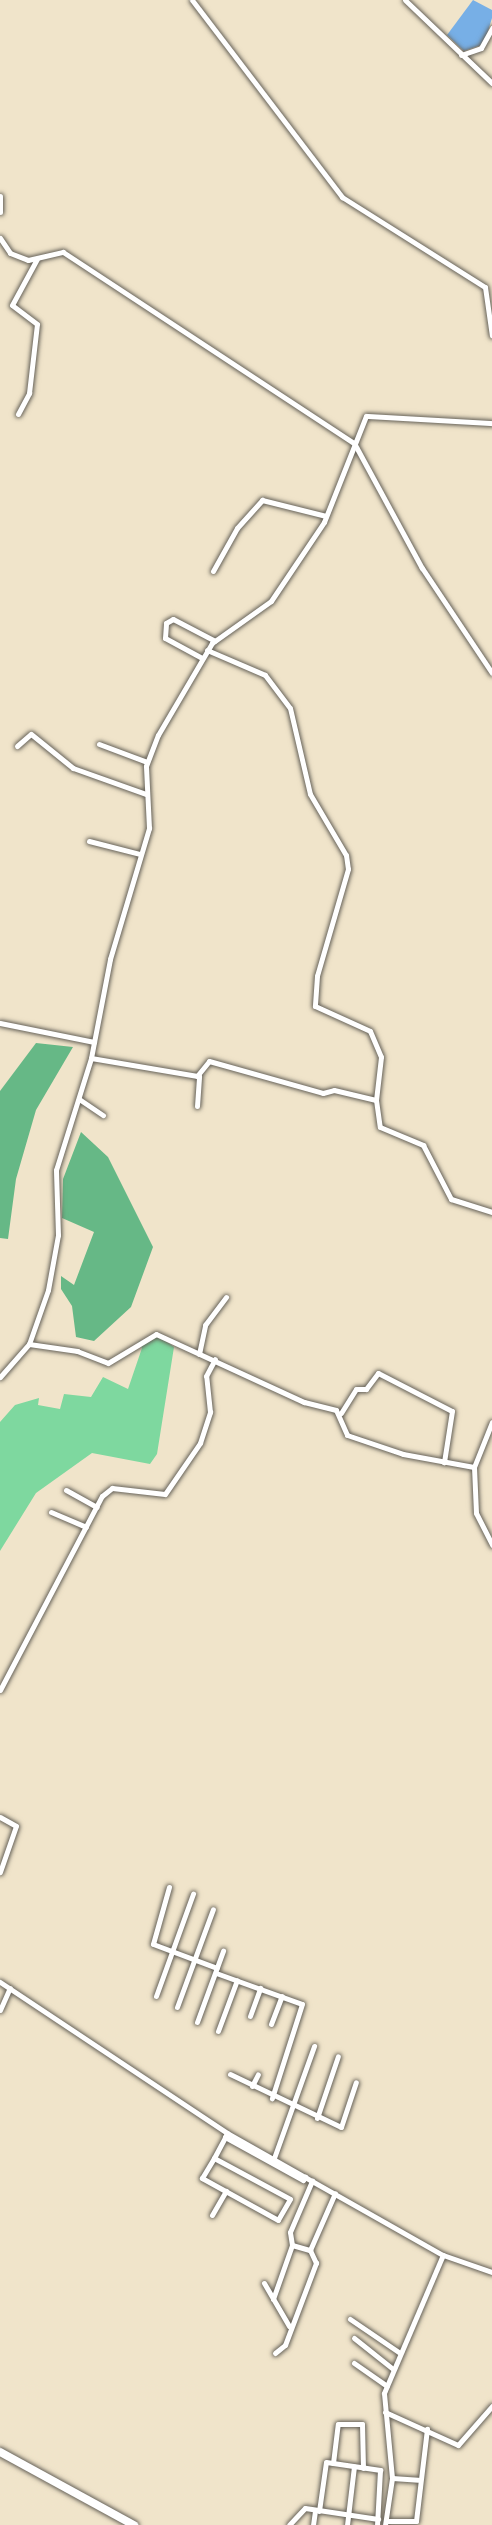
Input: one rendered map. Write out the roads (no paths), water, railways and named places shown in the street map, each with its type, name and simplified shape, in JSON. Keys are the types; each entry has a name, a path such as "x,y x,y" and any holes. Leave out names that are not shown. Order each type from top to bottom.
{"main road":[{"path":"0,2452 134,2525"}],"street":[{"path":"192,0 342,197 485,287 492,336"},
{"path":"405,0 492,82"},
{"path":"461,55 481,48 492,28"},
{"path":"0,196 0,212"},
{"path":"0,238 10,253 37,259 63,252 354,443 422,568 492,673"},
{"path":"18,414 29,393 37,324 12,305 37,259"},
{"path":"0,1376 29,1344 57,1252 56,1170 91,1058 110,959 149,828 146,794 147,762 207,650 215,641 271,602 326,516 354,443 369,415 492,423"},
{"path":"213,571 237,528 262,500 326,516"},
{"path":"202,658 165,638 166,623 173,618 215,641"},
{"path":"207,650 259,671 290,708 310,794 346,855 348,869 317,976 314,993 317,1008 370,1031 381,1057 376,1100 380,1127 423,1145 451,1199 492,1212"},
{"path":"17,746 31,734 73,768 146,794"},
{"path":"99,744 147,762"},
{"path":"89,841 140,854"},
{"path":"0,1023 94,1042"},
{"path":"91,1058 195,1076"},
{"path":"197,1106 195,1076 209,1062 323,1093 334,1090 376,1100"},
{"path":"79,1099 103,1115"},
{"path":"199,1354 205,1325 226,1297"},
{"path":"29,1344 76,1351 108,1363 151,1334 179,1349 215,1359 304,1402 342,1413"},
{"path":"0,1690 97,1507 112,1488 158,1497 206,1432 211,1405 206,1376 215,1359"},
{"path":"444,1462 452,1411 378,1372 366,1389 356,1389 342,1413 347,1435 444,1462 474,1467"},
{"path":"492,1422 474,1467 476,1513 492,1545"},
{"path":"66,1490 97,1507"},
{"path":"51,1512 86,1527"},
{"path":"0,1817 16,1825 2,1859 0,1872"},
{"path":"170,1887 151,1941 237,1980 300,2002 302,2009 272,2098"},
{"path":"156,1996 193,1894"},
{"path":"177,2007 213,1909"},
{"path":"197,2022 224,1951"},
{"path":"218,2031 237,1980"},
{"path":"0,1982 160,2085 226,2135 335,2193 443,2255 492,2272"},
{"path":"0,2010 10,1988"},
{"path":"250,2016 260,1988"},
{"path":"271,2024 282,1996"},
{"path":"274,2158 294,2108 314,2046"},
{"path":"317,2118 338,2056"},
{"path":"231,2074 272,2098 341,2127 356,2082"},
{"path":"252,2086 258,2074"},
{"path":"214,2158 290,2199 278,2220 202,2178 226,2135"},
{"path":"226,2135 274,2158 305,2177"},
{"path":"273,2299 292,2245 290,2232 312,2181"},
{"path":"212,2215 226,2191"},
{"path":"279,2350 316,2263 310,2250 335,2193"},
{"path":"292,2245 310,2250"},
{"path":"427,2429 418,2480 416,2521 385,2523 392,2478 385,2412 387,2386 443,2255"},
{"path":"264,2283 289,2326"},
{"path":"350,2319 400,2353"},
{"path":"354,2338 393,2369"},
{"path":"354,2363 387,2386"},
{"path":"385,2412 462,2444 492,2406"},
{"path":"333,2463 338,2424 362,2424 363,2468"},
{"path":"289,2525 301,2510 317,2510 349,2515 377,2522 383,2474 354,2466 326,2462 317,2510 313,2525"},
{"path":"347,2525 354,2466"},
{"path":"392,2478 418,2480"}],"water":[{"path":"473,0 492,10 492,18 484,44 464,51 447,35"}]}
